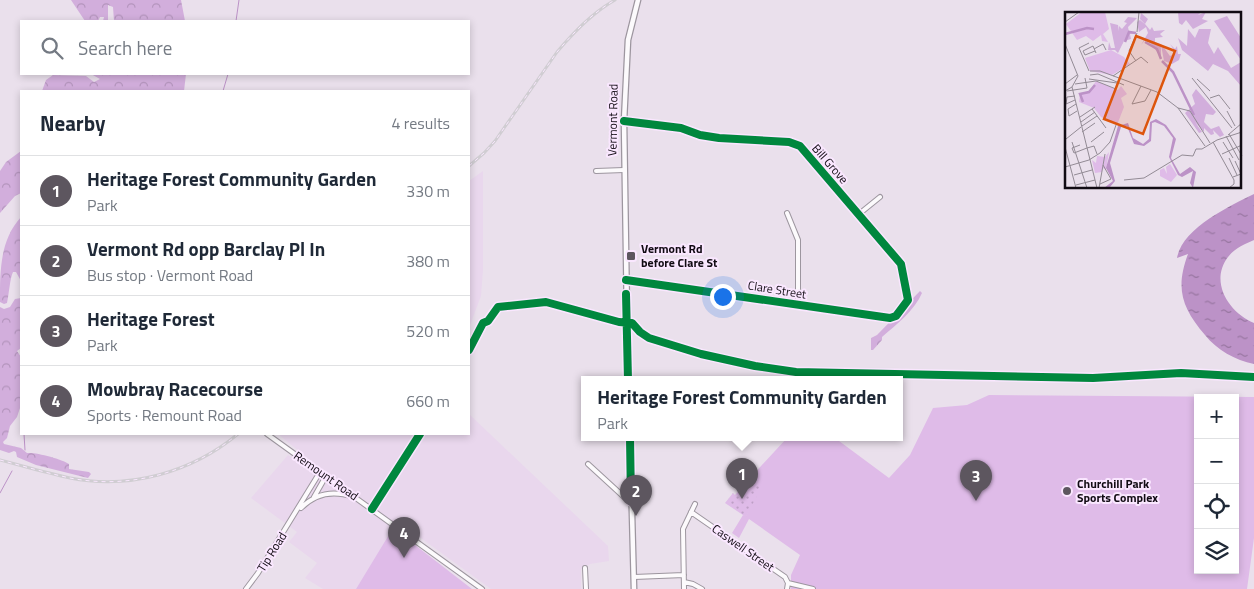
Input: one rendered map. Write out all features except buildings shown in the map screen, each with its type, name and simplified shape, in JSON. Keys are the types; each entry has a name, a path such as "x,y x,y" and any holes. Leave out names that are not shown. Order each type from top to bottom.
{"street":[{"name":"Vermont Road","path":"628,376 624,121 628,40 638,0"},
{"name":"Bill Grove","path":"624,121 681,128 708,136 795,144 805,151 898,260 902,268 908,300 894,318"},
{"path":"596,171 624,170"},
{"path":"860,214 880,197"},
{"path":"787,213 798,240 798,305"},
{"name":"Clare Street","path":"626,280 894,318"},
{"name":"Remount Road","path":"268,435 482,589"},
{"path":"630,441 634,589"},
{"path":"588,464 624,497 631,501"},
{"name":"Tip Road","path":"246,589 296,513 320,472"},
{"name":"Tip Road","path":"296,513 314,496 326,476"},
{"path":"308,492 314,496 334,493 346,494 359,499"},
{"path":"684,589 683,529 695,504"},
{"name":"Caswell Street","path":"691,512 785,577 788,583"},
{"path":"585,568 586,589"},
{"path":"634,577 684,575"},
{"path":"684,582 702,589"},
{"path":"787,589 788,583 813,589"}],"shaded area":[{"path":"483,171 483,270 481,296 470,325 470,180"},
{"path":"989,395 1194,397 1194,574 1239,574 1239,397 1254,397 1254,538 1247,589 791,589 791,575 800,555 749,519 739,538 732,533 743,515 746,516 760,488 750,478 784,441 839,441 889,478 910,455 933,408 967,405"},
{"path":"470,415 608,546 609,561 590,564 581,569 581,589 491,589 396,520 356,589 323,589 305,578 317,563 289,542 297,532 251,498 288,455 313,474 317,466 279,435 470,435"},
{"path":"750,478 761,488 746,517 725,503"},
{"path":"393,528 472,589 356,589"}],"green space":[{"path":"71,0 181,0 185,20 114,20 113,7 108,5 108,20 103,20 104,17 100,17 98,20 84,20"},
{"path":"53,75 86,76 94,82 100,79 93,75 186,75 184,90 42,90 46,80"},
{"path":"20,152 20,194 15,196 0,213 0,171 6,162"},
{"path":"20,218 20,279 16,272 13,272 7,303 4,304 0,302 1,267 5,246 14,226"},
{"path":"920,291 922,293 919,299 910,311 871,350 871,338 877,335"},
{"path":"20,298 20,349 17,351 20,356 20,408 17,417 10,426 7,438 3,442 4,444 21,448 27,453 66,462 69,464 69,469 89,472 91,474 88,478 36,465 17,457 14,451 9,453 0,450 0,307 4,309 10,307 15,299"}],"water":[{"path":"1254,194 1254,240 1240,247 1228,257 1223,267 1221,286 1224,296 1237,312 1254,323 1254,364 1240,360 1221,350 1197,325 1183,298 1182,278 1188,254 1177,258 1181,247 1197,228 1208,219"}],"waterway":[{"path":"236,20 239,0"},
{"path":"223,90 228,75"},
{"path":"24,435 25,450"},
{"path":"0,493 12,471"}],"railway":[{"path":"470,165 495,141 563,45 591,17 615,0"},
{"path":"0,460 70,478 115,482 159,475 180,468 201,459 237,435"}],"cycle path":[{"path":"624,121 681,128 700,135 719,138 789,142 800,146 901,264 908,300 896,316 890,318 626,280"},
{"path":"626,294 628,376"},
{"path":"470,348 483,323 488,321 498,307 546,302 619,322 632,323 649,338 701,354 755,366 796,372 1093,378 1181,373 1254,377"},
{"path":"372,509 419,435"},
{"path":"630,441 631,501"}],"place":[{"name":"Vermont Rd before Clare St","path":"631,256"},
{"name":"Churchill Park Sports Complex","path":"1067,491"},
{"name":"Heritage Forest Community Garden","path":"742,499"},
{"name":"Heritage Forest","path":"976,501"},
{"name":"Vermont Rd opp Barclay Pl In","path":"636,516"},
{"name":"Mowbray Racecourse","path":"404,558"}]}
